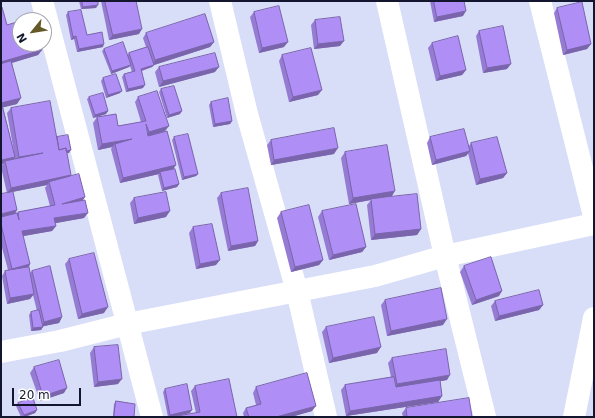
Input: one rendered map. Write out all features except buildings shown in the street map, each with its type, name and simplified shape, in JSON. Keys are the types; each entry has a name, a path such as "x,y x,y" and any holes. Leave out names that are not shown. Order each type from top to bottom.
{"street":[{"path":"42,1 152,417"},
{"path":"220,1 247,114 297,291 326,417"},
{"path":"387,1 444,256 486,417"},
{"path":"540,1 594,216"},
{"path":"1,352 60,341 127,324 375,276 444,256 594,224"},
{"path":"574,417 594,318"}]}
